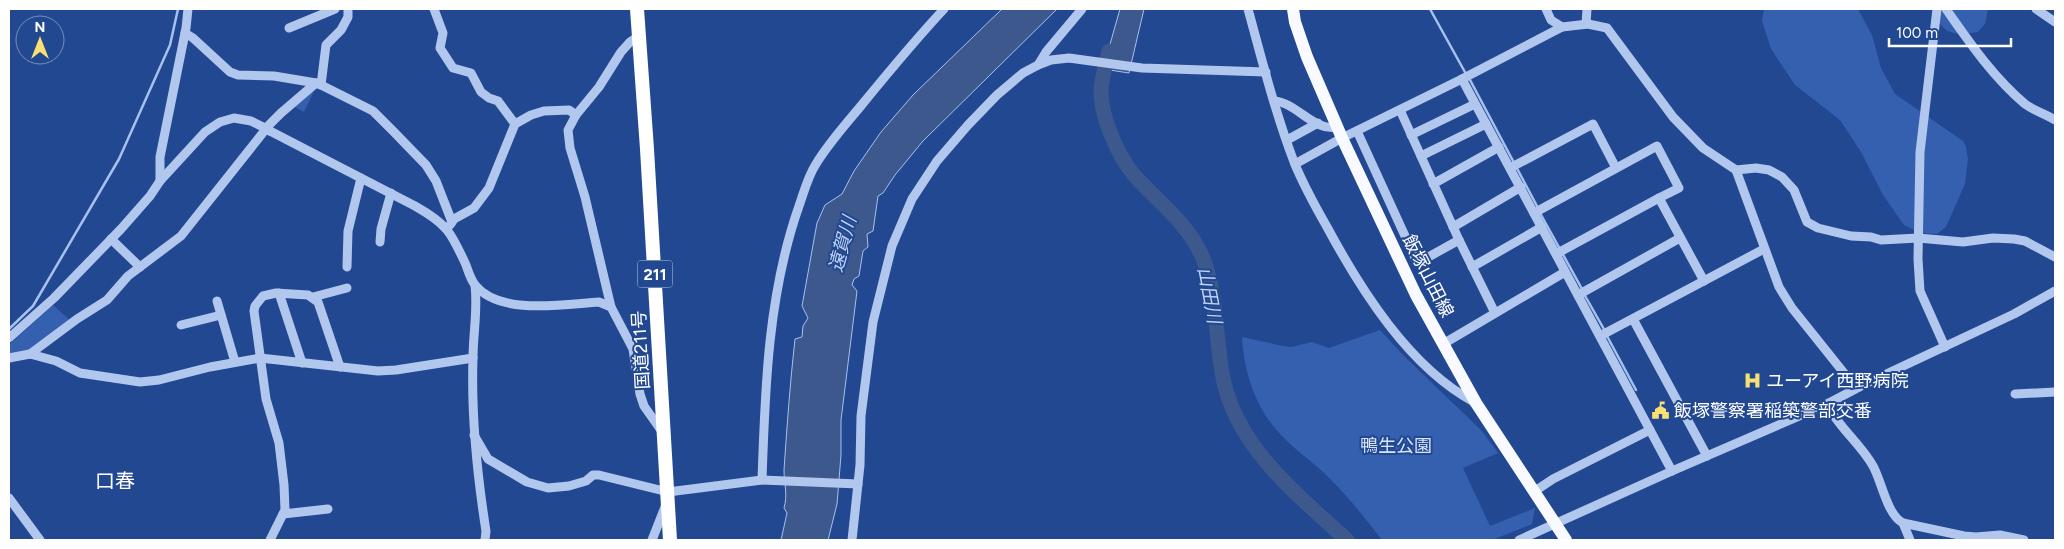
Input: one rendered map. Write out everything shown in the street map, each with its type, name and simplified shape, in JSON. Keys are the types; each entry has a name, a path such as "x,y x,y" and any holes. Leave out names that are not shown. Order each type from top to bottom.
{"highway":[{"name":"国道211号","path":"637,9 670,540"}],"main road":[{"name":"飯塚山田線","path":"1293,9 1295,22 1307,57 1416,295 1476,403 1566,540"}],"street":[{"path":"160,181 160,157 185,33 188,9"},
{"path":"289,28 335,9"},
{"path":"30,354 77,319 107,300 128,276 181,236 269,125 318,84 326,45 342,30 348,17 348,9"},
{"path":"434,9 443,33 440,48 453,68 471,73 481,92 489,98 498,101 515,124"},
{"path":"764,480 765,398 777,293 783,258 806,187 815,165 832,142 919,36 944,9"},
{"path":"1038,65 1046,52 1082,9"},
{"path":"1248,9 1274,101 1295,164 1352,273 1398,336 1445,383 1476,403"},
{"path":"1546,9 1551,20 1562,27"},
{"path":"1586,24 1587,9"},
{"path":"1936,9 1920,152 1918,238 1920,291 1945,347"},
{"path":"1946,9 1980,57 2003,84 2027,105 2055,120"},
{"path":"2036,9 2055,22"},
{"path":"1274,101 1281,102 1318,123 1340,132 1356,131 1562,27 1586,24 1607,28 1672,117 1703,148 1736,170 1779,287 1792,308 1856,388"},
{"path":"185,33 230,72 238,75 274,76 318,84 373,111 426,165 436,181 453,236 475,286 477,305 473,358 474,435 477,474 486,531 485,540"},
{"path":"639,36 621,52 599,88 570,123 568,138 585,197 611,307 633,349 640,394 644,406 664,435"},
{"path":"852,540 861,416 873,322 892,246 912,199 937,161 968,125 1023,73 1051,60 1069,58 1142,68 1266,72"},
{"path":"1462,79 1672,471"},
{"path":"1411,134 1475,104"},
{"path":"449,225 474,208 489,188 515,124 531,114 544,111 569,110 576,115"},
{"path":"1400,110 1459,240 1495,313"},
{"path":"9,338 54,298 111,239 205,132 214,125 227,120 243,118 267,129 449,225"},
{"path":"1287,140 1318,123"},
{"path":"1421,156 1486,124"},
{"path":"1510,168 1593,124 1616,168"},
{"path":"1356,131 1416,260 1423,260 1459,240"},
{"path":"1295,164 1340,132"},
{"path":"1534,212 1657,146 1679,188 1556,254"},
{"path":"1433,184 1498,147"},
{"path":"1736,170 1756,168 1769,170 1782,177 1794,190 1807,222 1818,228 1851,236 1871,237 1881,240 1918,238 1963,242 1993,238 2014,239 2025,241 2055,257"},
{"path":"347,267 348,231 361,178"},
{"path":"1453,227 1521,188"},
{"path":"380,242 381,229 390,193"},
{"path":"1659,198 1704,281"},
{"path":"1472,266 1542,227"},
{"path":"1578,295 1680,238"},
{"path":"111,239 140,267"},
{"path":"1600,336 1764,249"},
{"path":"1443,344 1565,272"},
{"path":"475,286 509,305 599,302 611,307"},
{"path":"270,540 285,510 284,484 278,443 266,399 254,311 255,306 264,296 279,293 313,297 347,288"},
{"path":"1519,540 1827,404 1856,388 2014,314 2055,292"},
{"path":"279,293 302,363"},
{"path":"313,297 318,302 340,366"},
{"path":"217,301 235,362"},
{"path":"181,326 221,315"},
{"path":"1633,319 1707,456"},
{"path":"9,358 30,354 56,361 80,373 140,382 159,380 260,358 378,371 473,358"},
{"path":"2015,394 2055,392"},
{"path":"1827,404 1832,415 1858,444 1873,466 1892,513 1902,523 1910,540"},
{"path":"1535,491 1552,479 1650,430"},
{"path":"474,435 488,460 520,478 548,488 569,486 586,481 594,475 668,496 764,480 856,484"},
{"path":"652,540 668,496"},
{"path":"9,498 40,540"},
{"path":"283,514 328,509"},
{"path":"1902,523 1964,536 2000,535 2024,540"}],"green space":[{"path":"1764,9 1858,9 1872,35 1881,68 1895,94 1963,141 1966,147 1968,159 1965,184 1946,227 1937,234 1920,233 1904,225 1883,195 1861,152 1840,120 1795,85 1771,49 1762,21"},
{"path":"1933,9 1988,9 1985,24 1978,32 1961,34 1945,29"},
{"path":"315,89 304,112 293,106"},
{"path":"53,305 71,321 31,350 9,355 9,345"},
{"name":"鴨生公園","path":"1380,330 1403,355 1482,431 1498,453 1463,468 1490,526 1535,508 1532,524 1492,540 1382,540 1359,511 1322,471 1288,442 1272,425 1253,390 1245,364 1242,337 1291,347 1312,342 1329,348"}],"water":[{"name":"遠賀川","path":"1002,9 1057,9 923,141 883,193 878,196 873,231 867,234 868,247 863,251 859,276 854,279 852,285 857,291 841,420 841,455 837,504 828,540 781,540 787,513 784,508 786,494 784,470 795,339 802,337 803,326 808,318 802,306 817,223 825,205 842,194 854,171 881,132 913,95"},
{"path":"1120,9 1144,9 1129,73 1103,69"}],"waterway":[{"path":"9,329 33,306 119,159 170,45 178,9"},
{"path":"1430,9 1466,74"},
{"name":"山田川","path":"1109,51 1101,92 1107,124 1128,167 1180,223 1196,244 1202,256 1214,301 1223,378 1230,403 1241,427 1272,468 1309,506 1347,540"},
{"path":"1469,78 1538,208"},
{"path":"1540,213 1582,289"},
{"path":"1584,294 1605,331"},
{"path":"1607,336 1636,390"}],"place":[{"name":"ユーアイ西野病院","path":"1752,381"},
{"name":"飯塚警察署稲築警部交番","path":"1660,411"}],"district":[{"name":"口春","path":"115,481"}]}
